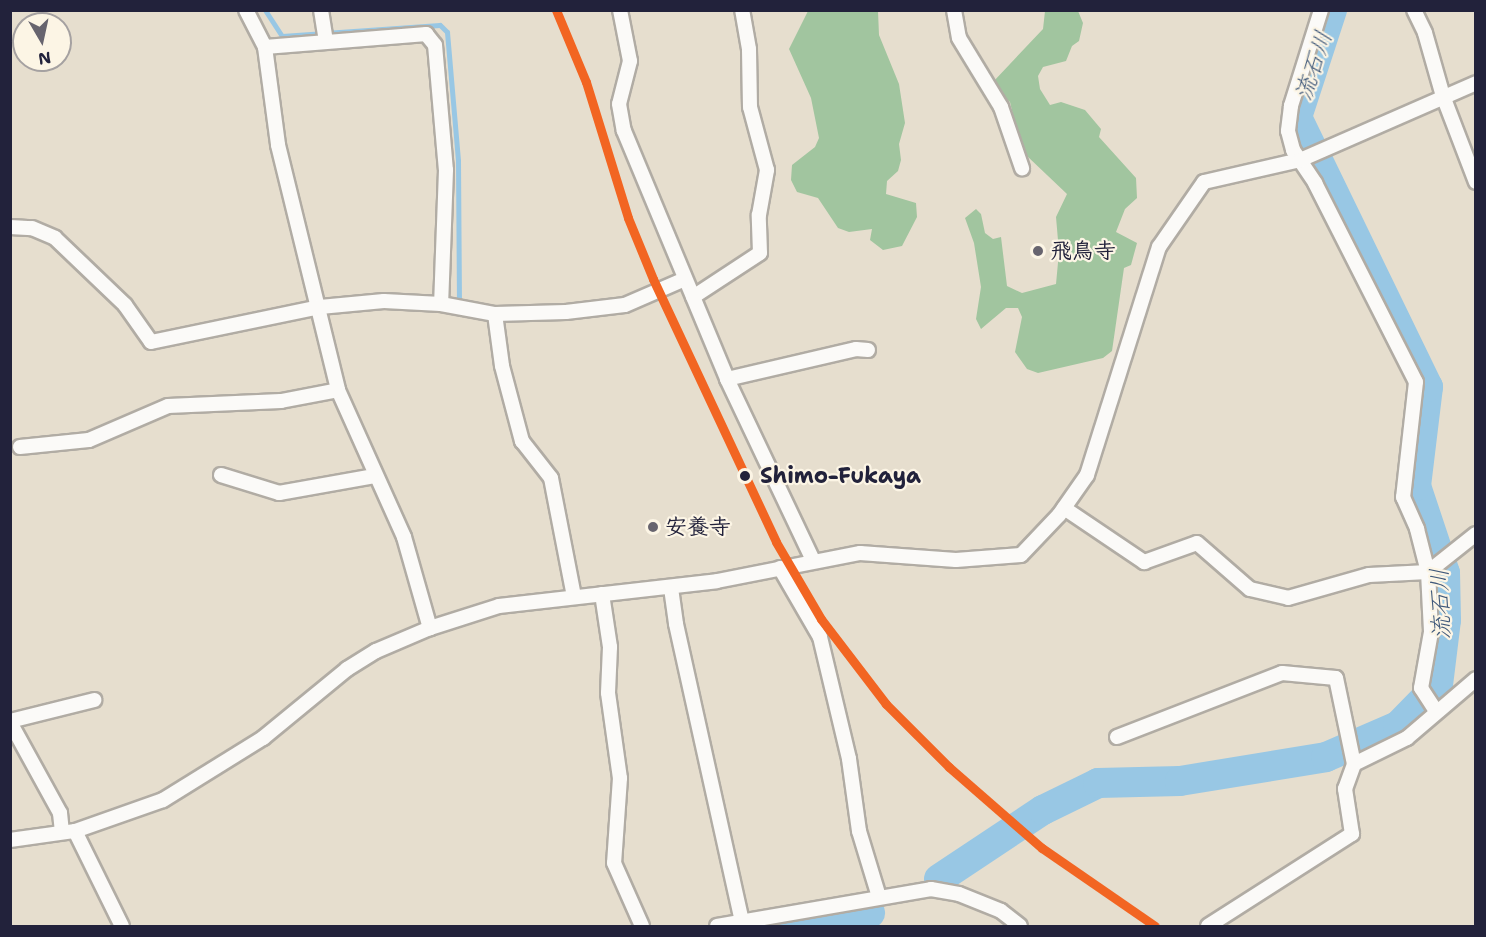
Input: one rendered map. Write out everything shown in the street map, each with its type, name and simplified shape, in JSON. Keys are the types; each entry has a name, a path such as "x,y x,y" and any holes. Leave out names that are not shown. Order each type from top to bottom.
{"street":[{"path":"246,10 265,47 278,145 320,307 338,390 374,476 404,537 430,628"},
{"path":"321,10 326,42"},
{"path":"620,10 630,61 619,104 624,131 728,379 813,560"},
{"path":"693,297 760,254 759,216 767,170 750,107 749,49 742,10"},
{"path":"954,10 959,38 1001,107 1022,168"},
{"path":"1321,10 1291,106 1288,131 1300,160 1416,382 1403,496 1417,529 1428,572 1431,632 1421,688 1436,711"},
{"path":"1414,10 1425,33 1443,96 1476,182"},
{"path":"265,47 426,34 435,45 446,170 441,304"},
{"path":"10,840 18,842 69,831 173,794 282,724 347,669 376,651 430,628 500,606 574,596 671,588 860,553 956,560 1009,558 1031,547 1064,508 1087,475 1146,279 1158,247 1204,182 1300,160 1476,83"},
{"path":"10,227 32,228 55,238 125,304 150,342 320,307 384,301 441,304 495,314 527,316 625,304 685,279"},
{"path":"495,314 502,366 522,441 551,478 574,596"},
{"path":"728,379 856,349 868,350"},
{"path":"20,447 89,440 173,405 281,401 338,390"},
{"path":"221,475 279,493 374,476"},
{"path":"1064,508 1144,562 1197,543 1250,589 1288,598 1370,574 1428,572 1476,534"},
{"path":"780,568 820,637 849,759 859,831 879,897"},
{"path":"671,588 681,648 742,922"},
{"path":"602,594 610,646 608,693 620,778 614,863 642,927"},
{"path":"1117,736 1282,674 1336,678 1354,764 1345,789 1352,834 1208,927"},
{"path":"1354,764 1407,738 1476,679"},
{"path":"94,700 10,722 122,927"},
{"path":"717,927 849,906 879,897 931,889 959,894 1001,911 1020,927"}],"green space":[{"path":"808,11 878,11 879,35 899,84 905,123 899,144 901,160 898,171 887,181 886,194 916,203 917,217 902,246 883,250 870,240 872,229 849,232 838,228 818,198 797,192 791,180 792,165 815,147 819,138 811,98 789,49"},
{"path":"1045,11 1078,11 1083,23 1079,41 1072,46 1066,61 1043,67 1038,76 1040,89 1050,105 1061,102 1085,110 1101,129 1099,137 1136,178 1137,198 1125,209 1116,232 1137,243 1131,265 1124,268 1112,351 1103,358 1038,373 1027,369 1015,352 1022,317 1018,308 1006,308 981,329 976,319 981,287 974,243 965,218 976,209 981,214 985,233 993,239 1001,237 1007,286 1022,293 1056,284 1059,252 1056,217 1067,194 1027,156 1018,137 1010,102 995,90 993,82 1043,29"}],"waterway":[{"path":"265,10 282,36 440,25 447,32 458,161 459,301"},
{"name":"流石川","path":"939,879 1043,810 1098,783 1180,781 1326,757 1398,726 1438,685 1446,620 1445,573 1416,486 1428,387 1297,117 1332,10"},
{"name":"流石川","path":"780,926 870,913"}],"transit line":[{"path":"556,10 586,82 628,218 653,279 776,542 821,619 886,704 949,767 1042,848 1155,926"}],"place":[{"name":"飛鳥寺","path":"1038,251"},
{"name":"Shimo-Fukaya","path":"745,476"},
{"name":"安養寺","path":"653,527"}]}
